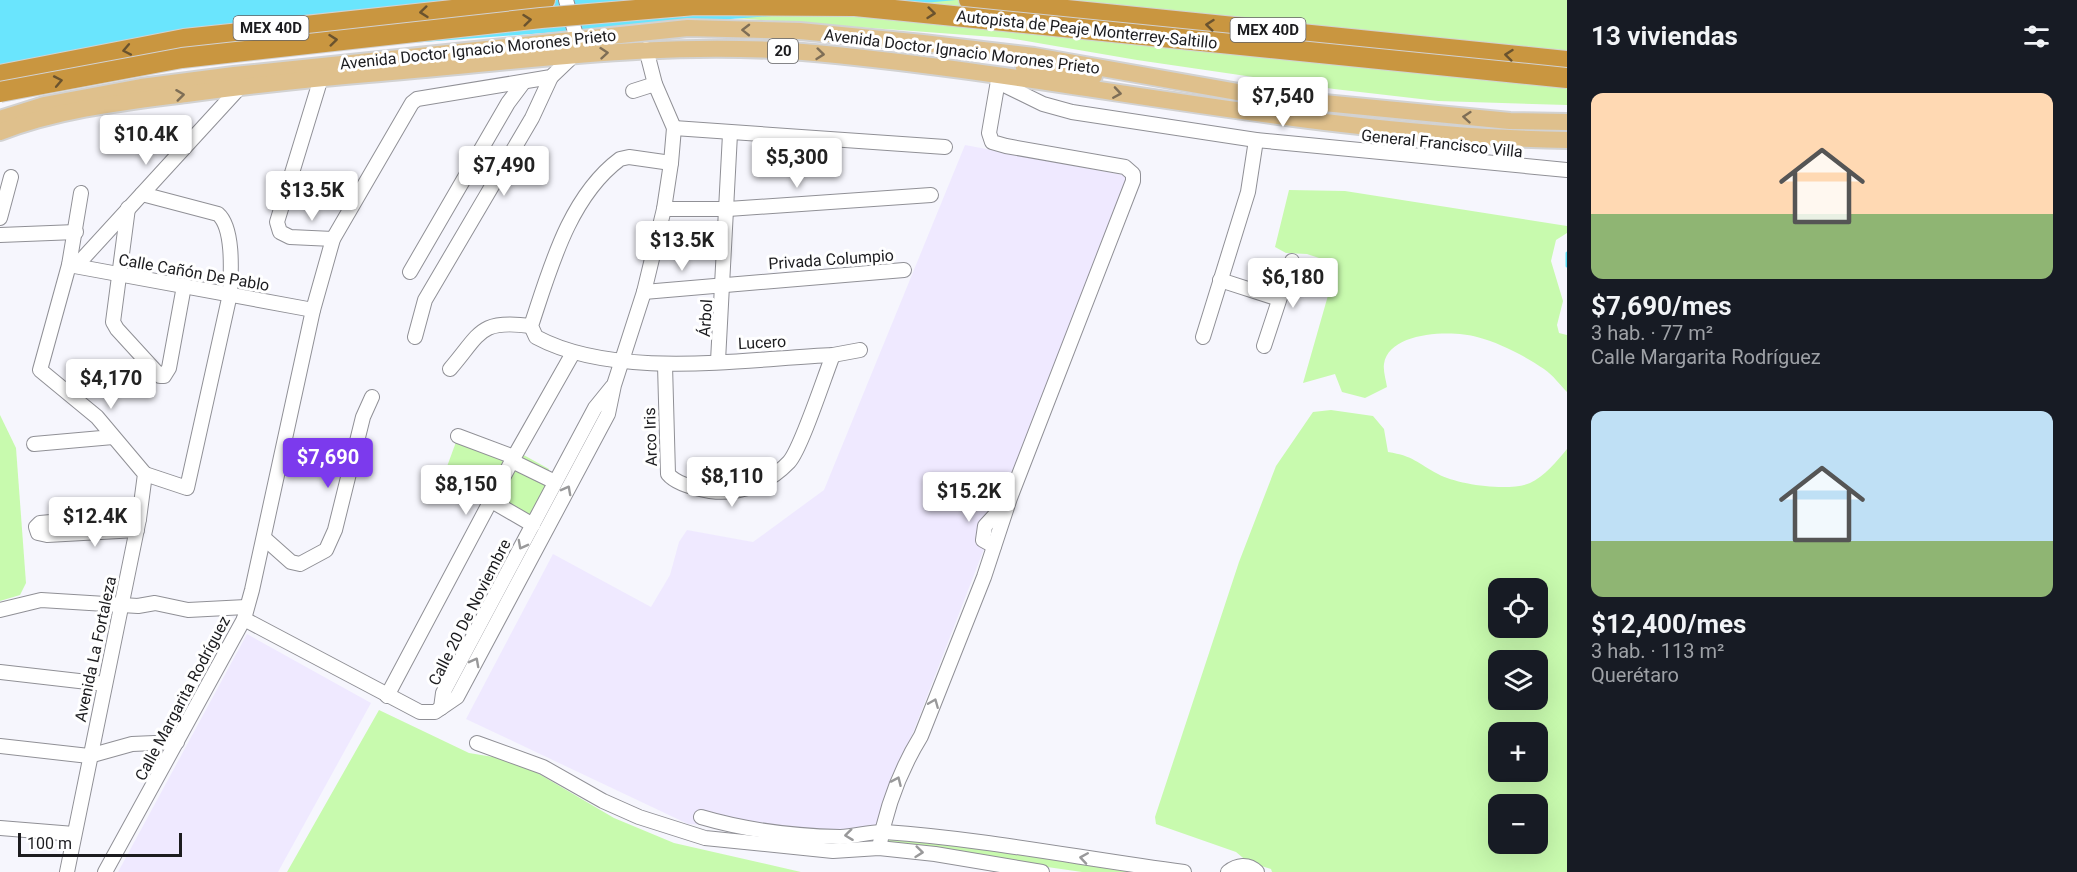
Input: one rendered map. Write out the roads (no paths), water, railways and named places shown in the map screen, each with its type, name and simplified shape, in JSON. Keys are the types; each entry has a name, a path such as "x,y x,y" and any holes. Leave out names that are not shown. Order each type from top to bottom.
{"highway":[{"name":"MEX 40D","path":"0,75 204,36 545,0"},
{"name":"Autopista de Peaje Monterrey-Saltillo","path":"969,0 1567,61"},
{"name":"Autopista de Peaje Monterrey-Saltillo","path":"0,92 182,58 269,47 541,18 695,5 759,4 855,6 1567,78"}],"main road":[{"name":"Avenida Doctor Ignacio Morones Prieto","path":"0,120 44,105 141,87 576,32 688,28 800,31 1034,56 1272,98 1510,121 1567,122"},
{"name":"Avenida Doctor Ignacio Morones Prieto","path":"0,132 39,119 108,105 240,87 646,49 690,48 801,52 1271,115 1511,139 1567,140"},
{"path":"999,79 1010,66 1106,77 1124,71"}],"street":[{"path":"415,337 426,300 532,118 551,77 573,56 576,32 566,0"},
{"path":"614,385 644,292 664,209 671,163 674,128 654,84 646,49"},
{"name":"Calle Margarita Rodríguez","path":"105,872 245,613 264,538 313,309 333,239 412,103 424,96 551,77"},
{"path":"321,78 277,218 280,232 290,237 333,239"},
{"path":"879,848 892,792 909,755 921,736 984,578 1010,498 1030,454 1133,178 1131,170 1125,167 1006,147 992,142 989,133 999,79"},
{"name":"General Francisco Villa","path":"999,79 1043,104 1072,111 1256,140 1567,170"},
{"path":"410,272 508,103 523,83"},
{"path":"633,91 654,84"},
{"path":"73,266 240,87"},
{"path":"674,128 730,134 945,147"},
{"name":"Árbol","path":"718,361 728,209 730,134"},
{"path":"1203,337 1248,192 1256,140"},
{"path":"533,332 551,264 572,216 606,173 624,158 671,163"},
{"path":"0,218 11,177"},
{"path":"81,193 73,266 40,370 97,417 145,474 187,488 230,294 230,256 223,221 213,212 142,194"},
{"path":"664,209 728,209 931,195"},
{"path":"128,208 113,319 115,327 156,373 162,376 169,368 184,286"},
{"path":"0,235 75,232"},
{"path":"1264,346 1292,261"},
{"name":"Calle Cañón De Pablo","path":"73,266 313,309"},
{"name":"Privada Columpio","path":"644,292 904,270"},
{"path":"1220,280 1280,300"},
{"name":"Lucero","path":"450,369 487,327 502,323 533,332 573,352 621,362 665,364 833,355 860,350"},
{"path":"387,696 513,459 573,352"},
{"name":"Arco Iris","path":"665,364 668,474 674,479 704,490 729,492 749,490 792,459 833,355"},
{"name":"Calle 20 De Noviembre","path":"441,708 444,693 555,482 595,408 614,385"},
{"name":"Calle 20 De Noviembre","path":"441,708 457,697 608,414 614,385"},
{"path":"264,538 291,562 300,564 326,550 335,530 363,417 372,397"},
{"path":"458,436 513,459 555,482"},
{"path":"34,444 113,437"},
{"name":"Avenida La Fortaleza","path":"67,872 138,524 145,474"},
{"path":"437,474 491,500 533,525"},
{"path":"94,518 138,524 47,535 38,533 36,527 39,524 94,518"},
{"path":"0,610 29,601 121,605 155,603 188,610 245,613 387,696 420,712 435,712 441,708"},
{"path":"0,672 105,684"},
{"path":"0,746 89,756 132,744 177,742"},
{"path":"477,743 543,767 603,801 639,817 705,838 735,843 833,851 879,848 935,854 1042,872"},
{"path":"700,817 736,827 842,837 882,831 971,841 1184,872"},
{"path":"735,843 736,827"},
{"path":"0,828 74,834"},
{"path":"1228,872 1240,866 1246,866 1257,872"}],"water":[{"path":"0,0 956,0 185,60 0,95"}],"waterway":[{"path":"1567,253 1567,266"}]}
